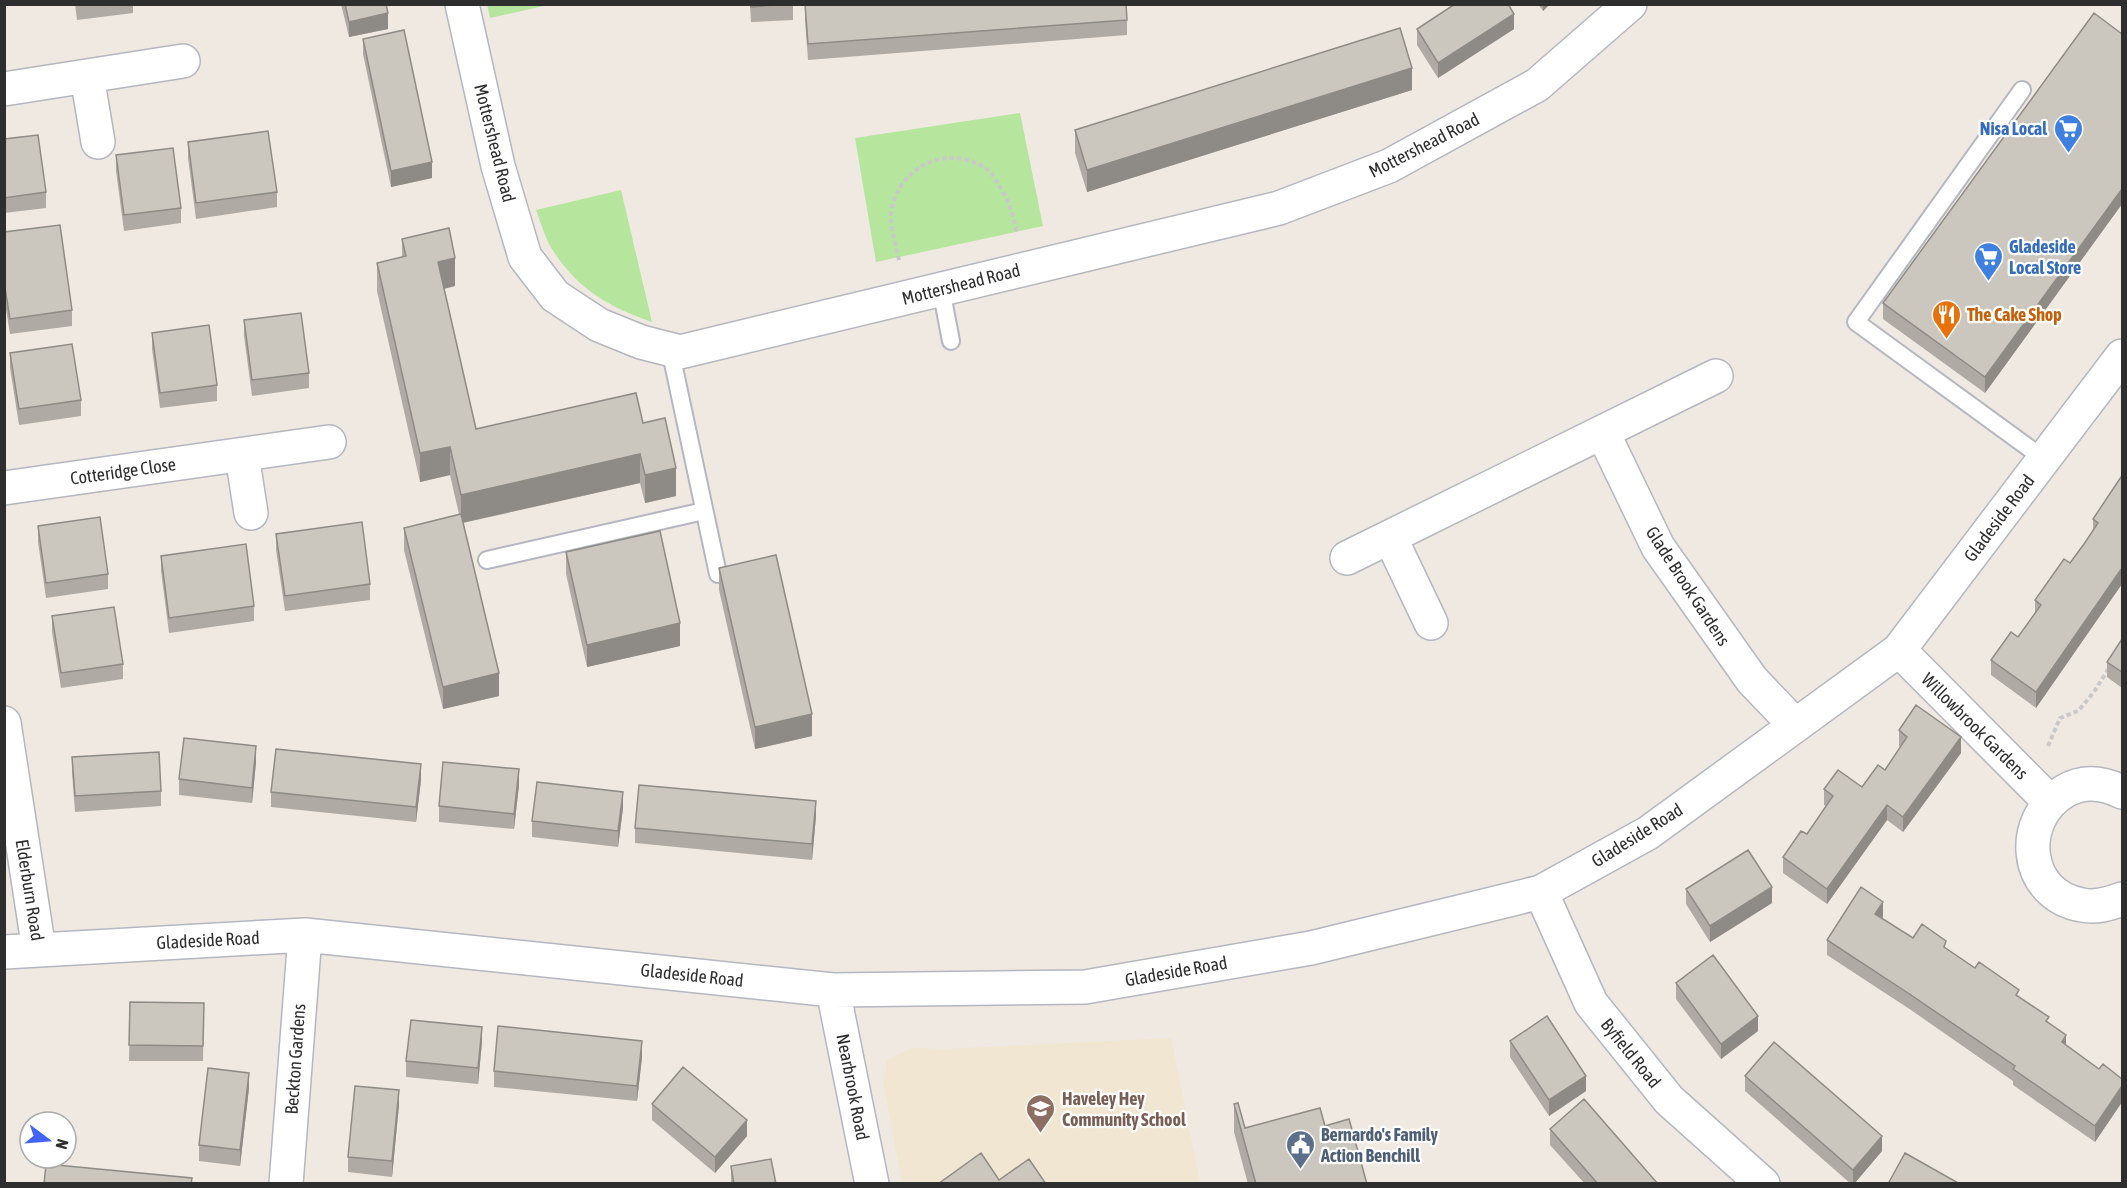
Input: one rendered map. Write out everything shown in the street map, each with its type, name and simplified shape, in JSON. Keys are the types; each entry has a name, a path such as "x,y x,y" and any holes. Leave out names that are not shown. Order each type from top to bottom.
{"street":[{"name":"Mottershead Road","path":"462,4 498,166 525,257 555,296 599,325 641,342 680,352 1279,208 1389,166 1537,85 1630,4"},
{"path":"4,89 183,61"},
{"path":"87,76 98,142"},
{"name":"Gladeside Road","path":"4,952 305,935 833,990 1085,987 1311,948 1542,892 1648,832 1899,650 2122,356"},
{"path":"1347,558 1716,376"},
{"name":"Glade Brook Gardens","path":"1603,433 1658,547 1752,681 1795,725"},
{"name":"Cotteridge Close","path":"4,488 329,442"},
{"path":"242,454 251,513"},
{"path":"1390,537 1431,623"},
{"name":"Willowbrook Gardens","path":"1899,650 2040,791"},
{"name":"Elderburn Road","path":"4,723 39,950"},
{"path":"2122,792 2111,786 2091,783 2040,791 2042,811 2034,830 2032,849 2036,868 2047,885 2062,898 2081,905 2102,906 2122,899"},
{"name":"Byfield Road","path":"1542,892 1591,1003 1669,1100 1763,1184"},
{"name":"Beckton Gardens","path":"286,1184 305,935"},
{"name":"Nearbrook Road","path":"833,990 872,1184"}],"lane":[{"path":"2022,90 1856,322 2044,459"},
{"path":"941,289 951,341"},
{"path":"670,350 718,574"},
{"path":"488,560 704,511"}],"path":[{"path":"909,297 892,233 893,202 906,176 934,159 963,158 990,171 1009,200 1025,269"},
{"path":"2040,791 2051,741 2060,718 2078,711 2094,692 2111,665"}],"shaded area":[{"name":"Haveley Hey Community School","path":"1171,1038 1200,1183 902,1183 883,1082 887,1060 912,1048 944,1049"}],"green space":[{"path":"487,4 547,4 548,5 490,18"},
{"path":"1020,113 1043,226 876,262 855,138"},
{"path":"621,190 652,322 608,303 583,286 562,263 550,245 536,210"}],"building":[{"path":"345,4 386,4 388,13 349,22"},
{"path":"751,4 787,4 751,7"},
{"path":"805,4 1126,4 1127,20 808,44"},
{"path":"1455,4 1508,4 1514,14 1438,63 1417,29"},
{"path":"2094,13 2122,34 2122,189 1985,377 1883,303"},
{"path":"1400,28 1412,68 1087,170 1075,130"},
{"path":"404,30 432,162 391,171 363,39"},
{"path":"268,131 277,192 196,203 188,142"},
{"path":"38,135 46,192 4,198 4,139"},
{"path":"173,148 181,208 124,215 116,155"},
{"path":"60,225 72,310 10,319 4,281 4,232"},
{"path":"449,228 455,258 438,262 476,429 636,393 643,423 665,418 676,468 645,475 640,454 461,495 450,447 420,453 377,263 406,256 402,239"},
{"path":"301,313 309,373 252,380 244,320"},
{"path":"209,325 217,385 160,393 152,333"},
{"path":"72,344 81,400 19,409 10,353"},
{"path":"2121,477 2122,568 2036,692 1991,660 2011,632 2018,637 2041,605 2035,600 2064,559 2070,563 2084,544 2098,523 2093,519"},
{"path":"461,514 499,673 443,687 404,528"},
{"path":"100,517 108,574 46,583 38,526"},
{"path":"362,522 370,584 285,596 276,534"},
{"path":"660,531 680,623 587,645 566,552"},
{"path":"246,544 254,606 169,618 161,556"},
{"path":"776,555 812,714 755,727 719,568"},
{"path":"114,607 123,664 61,673 52,616"},
{"path":"2122,639 2122,672 2107,662"},
{"path":"1916,705 1961,737 1903,817 1887,805 1827,889 1783,857 1801,831 1807,834 1833,796 1824,789 1838,770 1862,787 1878,765 1885,770 1907,737 1899,730"},
{"path":"184,738 256,746 252,788 179,779"},
{"path":"276,749 421,764 416,807 271,792"},
{"path":"159,752 161,791 75,796 72,757"},
{"path":"443,762 519,769 514,814 439,806"},
{"path":"537,782 623,792 618,831 532,821"},
{"path":"639,785 816,801 812,844 635,828"},
{"path":"1748,850 1772,887 1710,926 1686,889"},
{"path":"1861,887 1883,902 1875,914 1913,938 1922,924 1946,941 1944,947 1975,968 1979,962 2019,990 2016,995 2049,1017 2046,1021 2066,1035 2062,1042 2099,1069 2103,1064 2122,1079 2122,1086 2095,1126 2013,1069 2015,1066 1827,940"},
{"path":"1713,955 1758,1016 1721,1044 1676,983"},
{"path":"130,1002 204,1003 203,1046 129,1045"},
{"path":"1547,1016 1586,1076 1549,1100 1510,1041"},
{"path":"411,1020 482,1027 478,1068 406,1061"},
{"path":"498,1026 642,1041 637,1086 494,1071"},
{"path":"1774,1042 1882,1136 1853,1170 1745,1076"},
{"path":"683,1067 747,1120 715,1157 652,1104"},
{"path":"208,1068 249,1073 240,1150 199,1145"},
{"path":"355,1086 399,1090 392,1161 348,1157"},
{"path":"1584,1099 1658,1184 1598,1184 1550,1129"},
{"path":"1238,1103 1245,1128 1320,1108 1325,1126 1349,1119 1367,1184 1256,1184 1234,1104"},
{"path":"981,1153 999,1180 1029,1159 1046,1184 938,1184"},
{"path":"1905,1153 1960,1184 1888,1184"},
{"path":"771,1159 776,1184 734,1184 731,1166"},
{"path":"78,1167 192,1178 191,1184 44,1184 45,1170 78,1170"}],"place":[{"name":"Nisa Local","path":"2068,154"},
{"name":"Gladeside Local Store","path":"1988,282"},
{"name":"The Cake Shop","path":"1946,340"},
{"name":"Haveley Hey Community School","path":"1041,1134"},
{"name":"Bernardo's Family Action Benchill","path":"1300,1170"}]}
